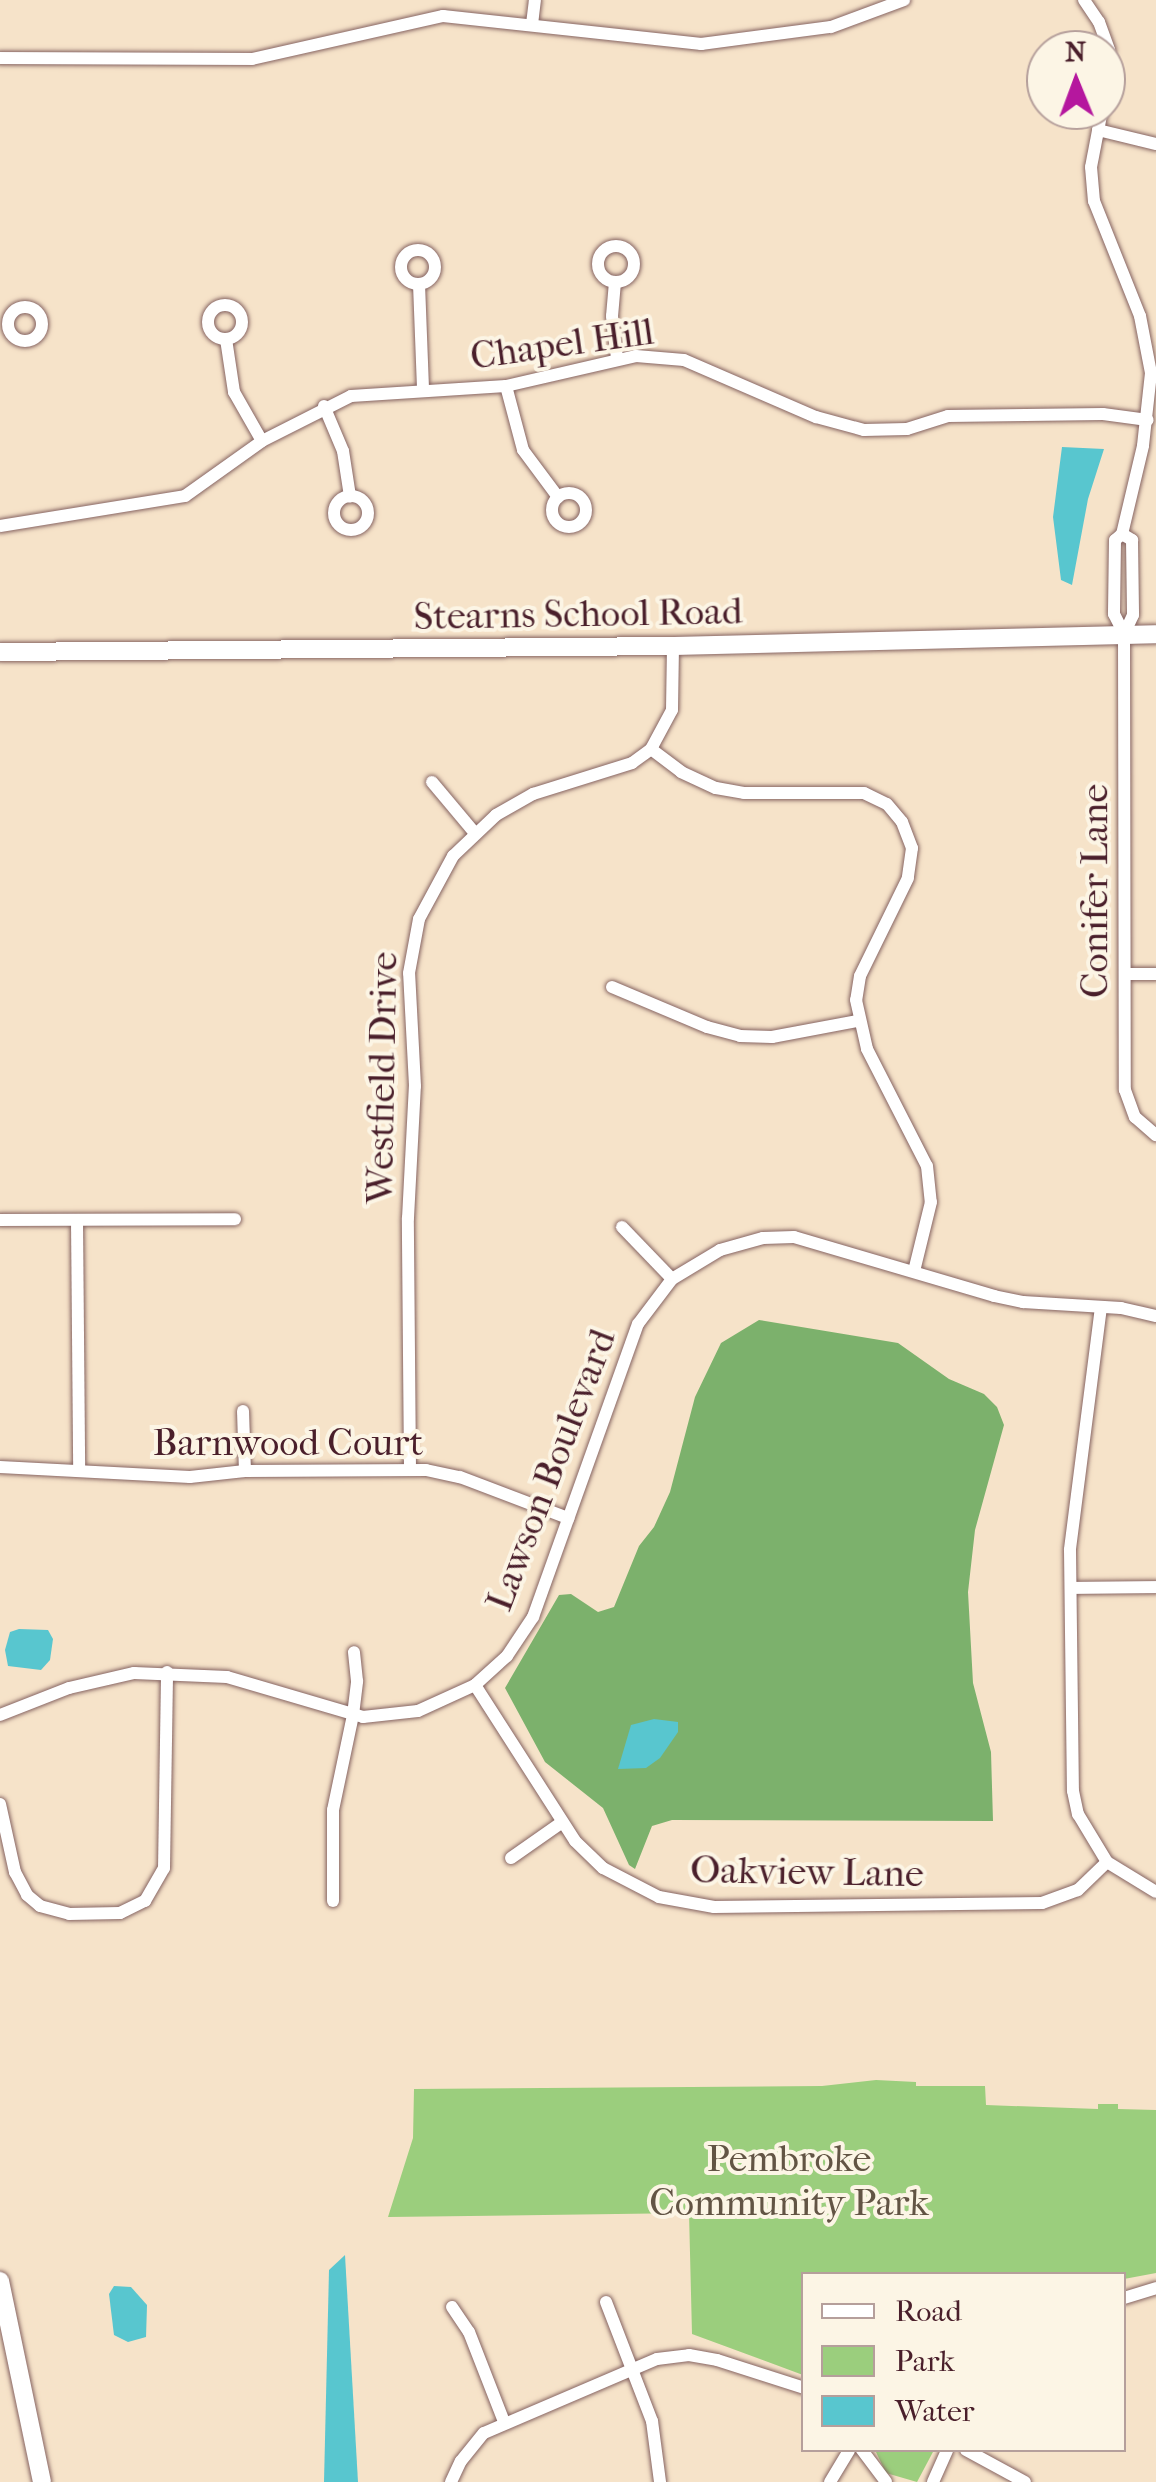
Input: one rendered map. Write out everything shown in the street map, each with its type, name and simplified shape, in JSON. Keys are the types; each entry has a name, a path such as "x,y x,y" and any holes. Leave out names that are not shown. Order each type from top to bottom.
{"main road":[{"name":"Stearns School Road","path":"0,652 673,646 1156,634"},
{"path":"1,2291 42,2482"}],"street":[{"path":"532,24 535,0"},
{"path":"0,58 236,60 274,56 424,18 478,16 701,44 831,27 904,0"},
{"path":"1084,0 1102,30"},
{"path":"1098,130 1156,144"},
{"name":"Conifer Lane","path":"1098,130 1091,167 1094,201 1145,331 1151,374 1148,420 1122,534 1114,540 1114,614 1124,634 1127,1100 1135,1117 1156,1134"},
{"path":"615,282 617,358"},
{"path":"420,284 423,390"},
{"path":"226,339 234,392 262,442"},
{"name":"Chapel Hill","path":"0,526 185,496 262,442 324,406 364,393 506,386 617,358 652,356 684,360 816,417 864,430 907,429 948,416 1103,414 1148,420"},
{"path":"506,386 523,450 558,497"},
{"path":"324,406 344,450 350,496"},
{"path":"673,646 672,710 651,750 681,772 716,788 744,793 864,793 898,815 910,840 912,863 860,976 857,1021 867,1049 927,1166 931,1202 914,1271"},
{"name":"Westfield Drive","path":"410,1469 408,1218 415,1086 409,973 427,899 453,856 474,832 533,794 632,763 651,750"},
{"path":"432,782 474,832"},
{"path":"1124,974 1156,974"},
{"path":"612,987 707,1027 740,1036 772,1037 857,1021"},
{"path":"0,1220 235,1219"},
{"path":"77,1220 79,1468"},
{"path":"622,1227 672,1279"},
{"name":"Lawson Boulevard","path":"0,1715 86,1684 168,1672 227,1676 353,1715 418,1711 476,1686 506,1656 532,1617 638,1324 672,1279 720,1250 763,1238 817,1241 1023,1302 1101,1307 1156,1316"},
{"path":"1101,1307 1072,1530 1073,1790 1085,1827 1107,1862 1156,1892"},
{"path":"243,1412 245,1471"},
{"name":"Barnwood Court","path":"0,1466 190,1477 245,1471 410,1469 460,1477 568,1518"},
{"path":"1070,1588 1156,1587"},
{"path":"333,1902 334,1810 353,1715 357,1680 354,1652"},
{"path":"0,1804 20,1884 40,1906 69,1914 120,1912 146,1901 164,1868 168,1672"},
{"name":"Oakview Lane","path":"476,1686 561,1823 589,1854 624,1881 659,1897 714,1906 1042,1904 1078,1890 1107,1862"},
{"path":"511,1858 561,1823"},
{"path":"1126,2297 1156,2288"},
{"path":"606,2302 652,2421 660,2482"},
{"path":"452,2306 469,2332 504,2422"},
{"path":"452,2482 472,2444 504,2422 657,2359 690,2355 801,2387"},
{"path":"830,2482 848,2452"},
{"path":"864,2452 886,2482"},
{"path":"933,2482 946,2452"},
{"path":"970,2452 1025,2482"}],"green space":[{"path":"759,1320 898,1343 949,1379 984,1394 997,1407 1004,1425 975,1530 968,1592 973,1683 991,1752 993,1821 672,1820 652,1826 635,1869 629,1865 603,1808 545,1762 505,1688 559,1595 571,1594 598,1612 614,1607 639,1546 654,1527 670,1492 695,1397 721,1343"},
{"name":"Pembroke Community Park","path":"876,2080 916,2082 916,2086 985,2086 986,2105 1098,2109 1098,2104 1118,2104 1118,2109 1156,2110 1156,2273 1126,2279 1126,2272 801,2272 801,2374 692,2334 689,2213 388,2217 413,2138 414,2089 822,2086"},
{"path":"876,2452 933,2452 917,2482 886,2473"}],"water":[{"path":"1062,447 1104,449 1088,499 1072,585 1061,580 1053,517"},
{"path":"48,1630 53,1639 50,1660 41,1670 8,1666 5,1650 10,1632"},
{"path":"654,1719 678,1722 678,1732 660,1758 646,1768 618,1769 631,1725"},
{"path":"345,2255 358,2482 324,2482 329,2270"},
{"path":"114,2286 131,2287 147,2305 146,2337 128,2342 114,2335 109,2294"}]}
